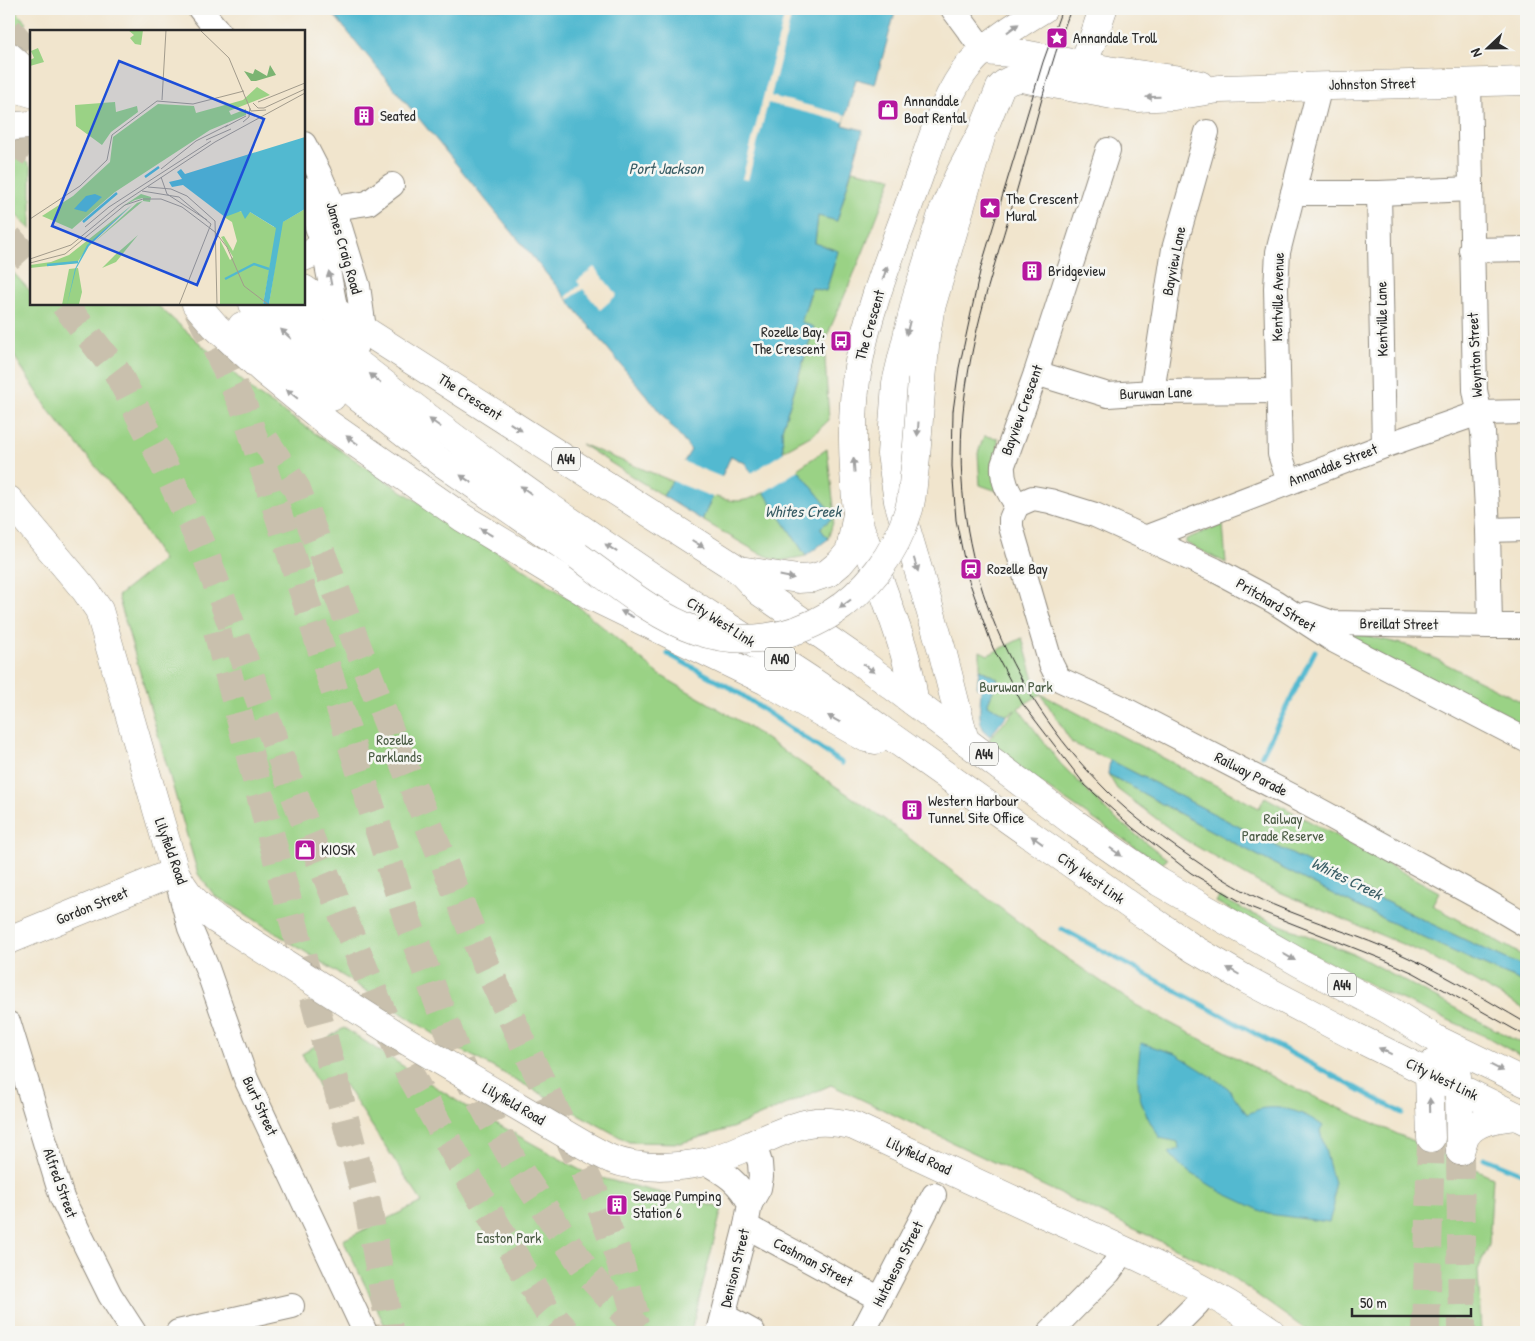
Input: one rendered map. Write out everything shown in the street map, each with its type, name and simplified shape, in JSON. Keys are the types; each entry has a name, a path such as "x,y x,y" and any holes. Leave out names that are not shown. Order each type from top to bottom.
{"main road":[{"name":"The Crescent","path":"960,785 933,755 920,730 899,638 857,514 853,456 858,368 868,322 948,99 971,63 1012,29 1043,9"},
{"path":"984,51 1045,74 1057,84 1071,76 1081,65 1103,9"},
{"name":"Johnston Street","path":"984,51 1024,54 1174,79 1219,89"},
{"path":"9,56 30,75"},
{"name":"Johnston Street","path":"983,130 998,91 1005,82 1021,78 1136,98 1174,96 1219,89 1526,81"},
{"path":"9,90 18,89 30,93"},
{"path":"9,128 30,125"},
{"path":"254,305 359,398 441,462 655,610 697,630 724,637 758,638 786,633 821,620 865,587 888,558 902,530 910,507 930,311 983,130"},
{"path":"965,741 943,654 898,501 892,454 896,382 917,295 942,214 983,130"},
{"name":"The Crescent","path":"305,290 336,312 739,570"},
{"path":"197,305 215,326 264,371 330,425 463,518 593,597 766,682 866,738 911,750"},
{"path":"217,305 279,358 353,412 441,462"},
{"path":"282,305 350,358"},
{"path":"279,358 319,364 335,363 350,358"},
{"name":"City West Link","path":"350,358 400,398 503,473 680,595 802,674 1134,908 1194,948 1247,980 1354,1036 1446,1056 1526,1083"},
{"name":"Lilyfield Road","path":"9,500 99,610 175,872 189,896 200,908 217,920 397,1035 584,1145 612,1159 636,1165 661,1166 705,1162 805,1123 834,1121 854,1126 1125,1250 1207,1291 1271,1332"},
{"path":"739,570 798,579 813,578 828,572 840,563 850,551 857,514"},
{"name":"City West Link","path":"739,570 760,592 855,658 913,695 965,741 1076,824 1159,882 1300,963 1387,1009 1446,1056 1459,1088 1521,1118"},
{"name":"Gordon Street","path":"9,940 175,872"},
{"path":"1431,1138 1446,1056"},
{"path":"1459,1088 1460,1151 1466,1134 1477,1125 1496,1118 1521,1118"}],"street":[{"path":"184,9 200,30"},
{"path":"200,9 217,30"},
{"path":"964,13 984,51"},
{"name":"Weynton Street","path":"1470,82 1471,250 1475,390 1483,432 1490,626"},
{"name":"Kentville Avenue","path":"1289,482 1280,454 1276,288 1278,252 1320,86"},
{"name":"Bayview Lane","path":"1152,392 1174,250 1207,132"},
{"name":"James Craig Road","path":"305,146 334,208 358,286 364,329"},
{"name":"Bayview Crescent","path":"1017,505 1005,484 1002,474 1003,465 1036,373 1108,150"},
{"path":"334,208 368,203 392,185"},
{"path":"1293,193 1379,193 1471,189"},
{"name":"Kentville Lane","path":"1379,193 1384,446"},
{"name":"James Craig Road","path":"305,196 313,250 336,312 350,358"},
{"path":"1471,250 1526,249"},
{"path":"350,358 364,329"},
{"name":"Buruwan Lane","path":"1036,373 1108,395 1152,392 1278,391"},
{"name":"Annandale Street","path":"1146,538 1384,446 1480,413 1526,412"},
{"name":"Pritchard Street","path":"1017,505 1033,498 1050,501 1095,515 1146,538 1215,570 1275,602 1335,642 1526,740"},
{"name":"Railway Parade","path":"1017,505 1013,512 1011,527 1057,676 1068,684 1120,707 1317,809 1526,925"},
{"path":"1488,530 1526,529"},
{"name":"Breillat Street","path":"1275,602 1333,623 1526,626"},
{"name":"Burt Street","path":"175,872 190,928 207,968 246,1079 365,1332"},
{"name":"Alfred Street","path":"9,1024 62,1198 110,1295 134,1332"},
{"name":"Denison Street","path":"721,1324 747,1208 745,1182 746,1147"},
{"path":"705,1162 737,1183 747,1208"},
{"name":"Hutcheson Street","path":"863,1332 934,1195"},
{"name":"Cashman Street","path":"747,1208 880,1299"},
{"path":"1050,1332 1109,1272 1125,1250"},
{"path":"1169,1332 1197,1304 1207,1291"},
{"path":"178,1332 292,1306"},
{"path":"721,1324 753,1332"}],"green space":[{"path":"9,9 13,9 27,23 14,36 9,31"},
{"path":"19,154 30,166 30,229 9,208 9,157"},
{"path":"852,170 892,178 862,255 824,343 829,420 814,434 783,451 782,429 814,328 801,323 812,288 826,291 838,251 815,243 818,215 837,221"},
{"name":"Rozelle Parklands","path":"9,268 30,291 30,305 157,305 258,395 397,488 567,597 660,675 741,722 884,819 1055,950 1136,1005 1284,1083 1493,1177 1489,1245 1478,1270 1481,1332 1309,1332 1225,1272 831,1085 732,1128 681,1143 629,1142 445,1041 215,896 198,874 118,596 163,560 128,505 50,412 9,348"},
{"path":"984,436 998,438 997,491 980,485 978,453"},
{"path":"581,444 672,481 663,496"},
{"path":"827,449 835,516 797,469"},
{"path":"765,492 806,556 780,561 759,553 702,520 713,496 739,501"},
{"path":"835,516 828,539 820,528"},
{"path":"1223,524 1226,563 1186,543 1186,539"},
{"path":"1326,629 1364,635 1410,646 1526,704 1526,731"},
{"name":"Buruwan Park","path":"1022,638 1034,680 1041,694 1018,708 1060,763 1112,816 1167,859 1161,865 1010,762 989,739 1016,710 1007,715 987,705 998,679 980,669 980,651 988,655"},
{"name":"Railway Parade Reserve","path":"1041,694 1259,808 1265,797 1439,892 1432,905 1526,957 1526,968 1369,893 1110,760 1072,743"},
{"path":"1108,774 1210,830 1366,911 1526,983 1526,1010 1423,953 1261,884 1182,838 1117,789"},
{"path":"1219,897 1253,914 1356,955 1526,1046 1526,1059 1487,1037 1380,990 1216,902"},
{"name":"Easton Park","path":"344,1028 465,1106 589,1175 722,1208 691,1332 388,1332 343,1240 422,1202 345,1085 323,1095 302,1054"}],"water":[{"name":"Port Jackson","path":"329,9 896,9 875,84 856,79 843,125 863,130 837,221 818,216 815,243 838,251 826,291 812,288 801,322 814,327 782,429 783,451 835,516 820,528 828,539 806,556 745,463 731,456 702,520 663,496 691,450"},
{"path":"979,669 998,679 987,705 1007,715 990,736 982,727 981,721 981,688 977,688"},
{"name":"Whites Creek","path":"1110,760 1369,893 1526,968 1526,983 1366,911 1210,830 1108,774"},
{"path":"1141,1043 1176,1054 1206,1073 1228,1088 1247,1114 1264,1108 1282,1108 1310,1118 1323,1126 1320,1131 1334,1183 1334,1205 1329,1222 1268,1214 1221,1192 1183,1168 1169,1153 1179,1149 1178,1142 1160,1138 1142,1103 1138,1082"}],"pier":[{"path":"786,9 793,9 771,96 846,115 844,122 768,103 748,180 742,179"},
{"path":"594,267 617,295 600,310 583,289 568,300 566,297 580,285 577,281"},
{"path":"786,451 799,470 763,493 750,474"},
{"path":"682,461 724,478 715,498 670,480"}],"waterway":[{"path":"1262,755 1315,651"},
{"path":"668,654 736,691 842,763"},
{"path":"1062,929 1402,1113"},
{"path":"1484,1158 1526,1175"}],"tunnel":[{"path":"9,30 30,54"},
{"path":"9,139 30,152"},
{"path":"9,238 30,261"},
{"path":"65,305 117,372 157,450 205,553 309,834 401,1058 546,1309 567,1332"},
{"path":"198,310 245,410 407,919 462,1067 515,1164 589,1275 641,1332"},
{"path":"265,440 297,489 393,738 485,963 597,1198 619,1258 638,1325"},
{"path":"217,631 367,1202 389,1332"},
{"path":"1426,1332 1431,1138"},
{"path":"1460,1151 1462,1332"}],"tram line":[{"path":"1062,9 1043,62 981,267 959,368 953,411 952,466 956,520 968,578 993,648 1022,703 1085,785 1133,828 1191,873 1250,907 1414,973 1526,1036"},
{"path":"1071,9 1048,77 977,328 966,384 963,412 961,465 966,517 976,568 992,617 1013,664 1039,708 1070,751 1106,790 1151,829 1206,868 1272,904 1370,941 1422,964 1526,1023"}],"place":[{"name":"Annandale Troll","path":"1057,38"},
{"name":"Annandale Boat Rental","path":"888,110"},
{"name":"Seated","path":"364,116"},
{"name":"The Crescent Mural","path":"990,208"},
{"name":"Bridgeview","path":"1032,271"},
{"name":"Rozelle Bay, The Crescent","path":"841,341"},
{"name":"Rozelle Bay","path":"971,569"},
{"name":"Western Harbour Tunnel Site Office","path":"912,810"},
{"name":"KIOSK","path":"305,850"},
{"name":"Sewage Pumping Station 6","path":"617,1205"}]}
